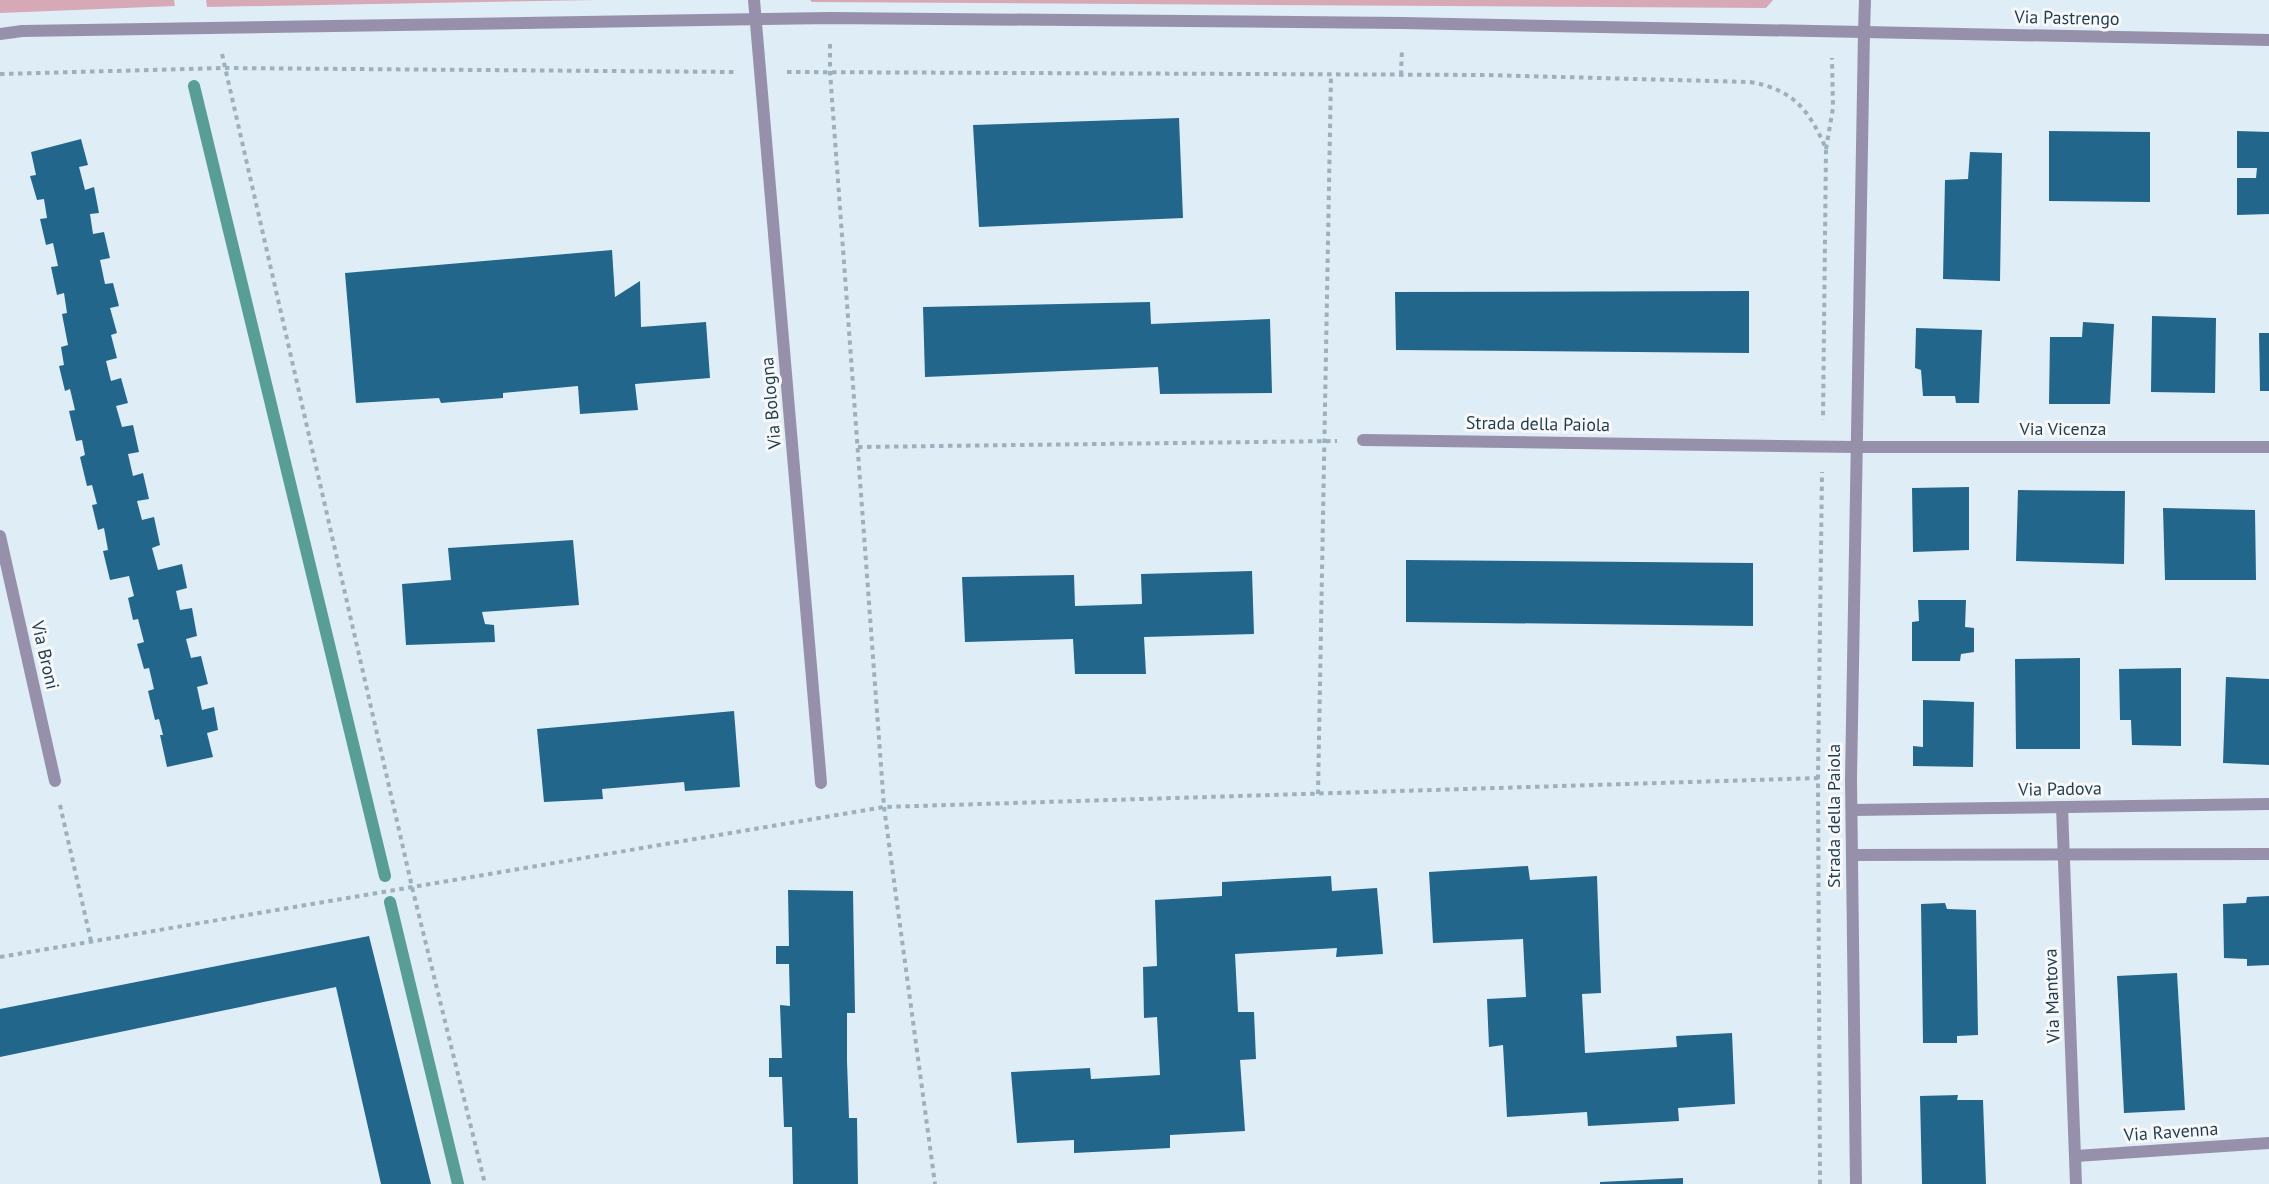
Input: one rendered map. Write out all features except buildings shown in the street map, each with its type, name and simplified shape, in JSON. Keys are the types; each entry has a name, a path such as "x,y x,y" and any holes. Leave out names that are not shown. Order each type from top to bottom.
{"street":[{"name":"Via Bologna","path":"754,0 821,783"},
{"name":"Strada della Paiola","path":"1856,1184 1851,778 1865,0"},
{"name":"Via Pastrengo","path":"0,34 22,30 831,18 1414,24 2269,40"},
{"name":"Strada della Paiola","path":"1363,440 1856,447"},
{"name":"Via Vicenza","path":"1856,447 2269,447"},
{"name":"Via Broni","path":"0,536 55,781"},
{"name":"Via Padova","path":"1852,810 2269,804"},
{"name":"Via Mantova","path":"2062,807 2076,1184"},
{"path":"1852,855 2269,854"},
{"name":"Via Ravenna","path":"2076,1156 2269,1143"}],"path":[{"path":"831,18 830,72 884,807 935,1184"},
{"path":"218,27 225,68 412,887 485,1184"},
{"path":"1820,1184 1818,778 1826,149 1833,108 1831,33"},
{"path":"0,74 225,68 1485,75 1750,82 1771,85 1805,109 1816,126 1826,149"},
{"path":"1318,794 1331,74"},
{"path":"858,447 1363,440"},
{"path":"0,957 884,807 1851,778"},
{"path":"55,781 91,942"}],"shaded area":[{"path":"0,0 174,0 175,6 0,13"},
{"path":"206,0 597,0 207,7"},
{"path":"810,0 1773,0 1766,8 812,2"}],"waterway":[{"path":"194,86 385,876"},
{"path":"390,902 458,1184"}]}
